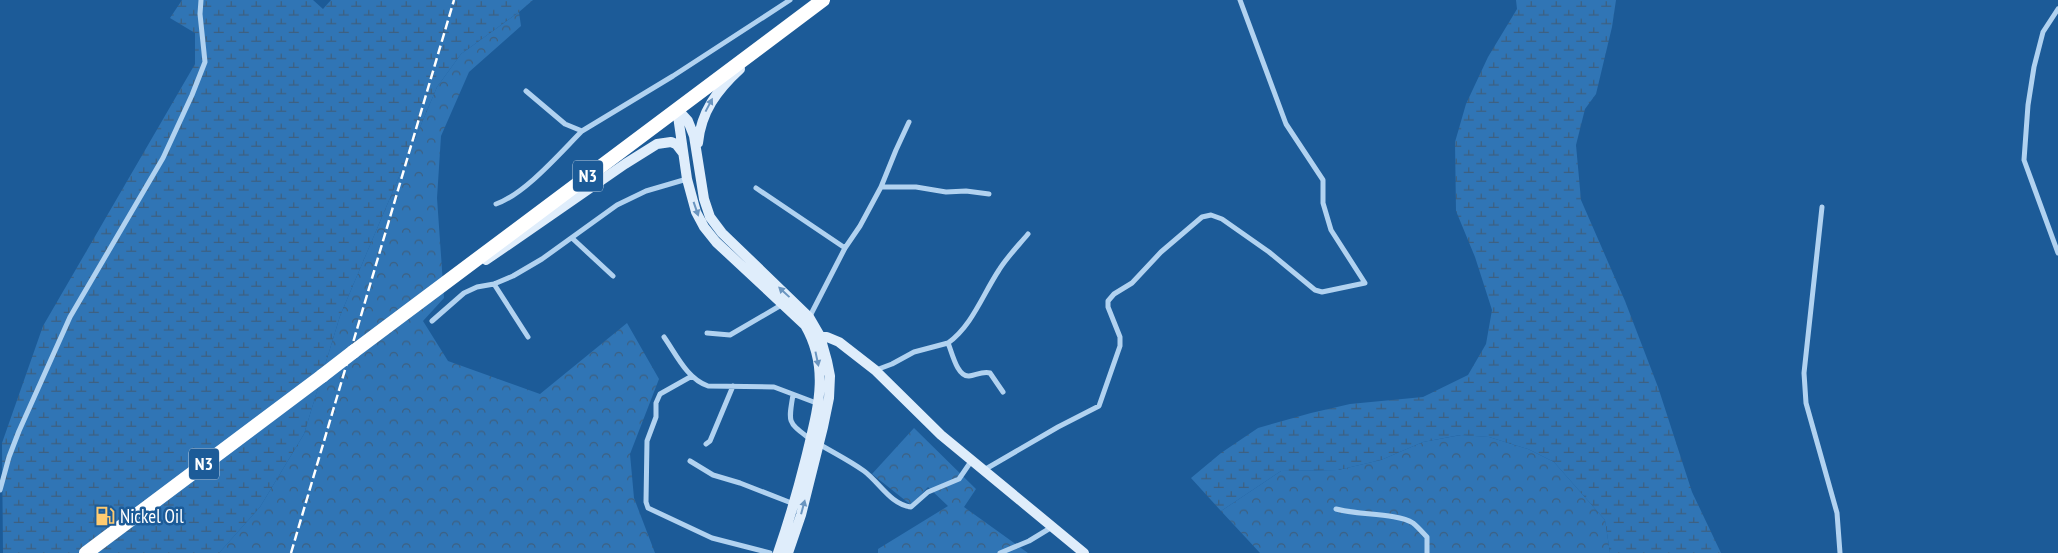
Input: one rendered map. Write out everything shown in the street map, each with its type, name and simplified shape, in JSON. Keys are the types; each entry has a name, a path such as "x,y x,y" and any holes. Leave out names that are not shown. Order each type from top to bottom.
{"highway":[{"name":"N3","path":"86,553 823,0"}],"street":[{"path":"0,490 9,457 19,431 70,317 89,281 163,158 192,96 205,62 200,14 201,0"},
{"path":"496,204 507,200 541,172 582,131 674,76 790,0"},
{"path":"984,470 1058,427 1099,406 1120,346 1120,337 1108,307 1108,301 1114,294 1132,284 1161,252 1202,217 1211,215 1222,219 1269,252 1315,290 1322,292 1365,283 1331,230 1323,203 1323,180 1286,124 1240,0"},
{"path":"2058,10 2043,32 2034,67 2028,105 2024,160 2058,253"},
{"path":"698,152 702,119 711,101 734,74 780,32"},
{"path":"526,91 565,124 582,131"},
{"path":"677,109 688,121 694,136 702,186 710,217 722,233 807,321 816,337 830,376 829,398 778,553"},
{"path":"677,109 687,179 696,212 704,227 716,242 783,304 807,321"},
{"path":"807,321 845,248 860,226 881,187 910,122"},
{"path":"424,300 454,282 652,146 671,142 676,144 684,153"},
{"path":"432,320 464,293 476,287 494,284 542,259 629,199 646,191 687,179"},
{"path":"881,187 916,187 946,192 966,191 988,194"},
{"path":"756,188 845,248"},
{"path":"1822,206 1804,373 1806,403 1837,513 1840,553"},
{"path":"875,370 892,364 914,352 948,343 969,321 999,270 1028,234"},
{"path":"572,238 613,276"},
{"path":"494,284 528,337"},
{"path":"708,333 730,335 783,304"},
{"path":"664,337 692,376 700,383 708,386 774,387 819,404"},
{"path":"816,337 839,342 875,370 941,434 1084,553"},
{"path":"788,553 801,515 815,442 821,380 816,337"},
{"path":"948,343 958,369 963,375 990,373 1003,392"},
{"path":"692,376 660,394 656,403 656,417 647,442 646,502 648,508 712,538 770,553"},
{"path":"706,444 710,440 733,386"},
{"path":"793,395 789,417 792,425 815,442 865,472 892,498 905,506 911,507 928,492 959,479 972,460"},
{"path":"690,461 713,475 740,482 794,504"},
{"path":"1336,509 1350,513 1382,515 1412,522 1427,537 1427,553"},
{"path":"1000,553 1029,541 1052,527"}],"green space":[{"path":"182,0 313,0 323,9 331,0 533,0 461,54 437,87 340,316 304,434 260,507 219,553 3,553 2,443 43,326 195,64 195,33 170,18"},
{"path":"1516,0 1616,0 1612,27 1596,94 1585,109 1576,145 1581,200 1625,301 1658,387 1692,492 1721,553 1610,553 1605,520 1554,462 1528,449 1489,437 1460,435 1423,442 1381,460 1338,470 1281,471 1221,511 1191,478 1221,453 1258,428 1350,404 1423,397 1468,375 1486,344 1492,310 1475,257 1456,211 1455,142 1466,104 1488,57 1517,9"},
{"path":"519,12 521,26 469,72 441,136 437,198 444,298 423,321 448,361 540,394 627,323 659,379 630,454 634,498 655,553 219,553 260,507 304,434 340,316 437,87 461,54"},
{"path":"914,428 976,489 964,507 1028,553 878,553 878,549 948,506 928,487 911,505 872,474"},
{"path":"1461,435 1489,437 1528,449 1554,462 1605,520 1610,553 1260,553 1221,511 1281,471 1338,470 1381,460 1423,442"}],"railway":[{"path":"291,553 454,0"}],"place":[{"name":"Nickel Oil","path":"105,516"}]}
